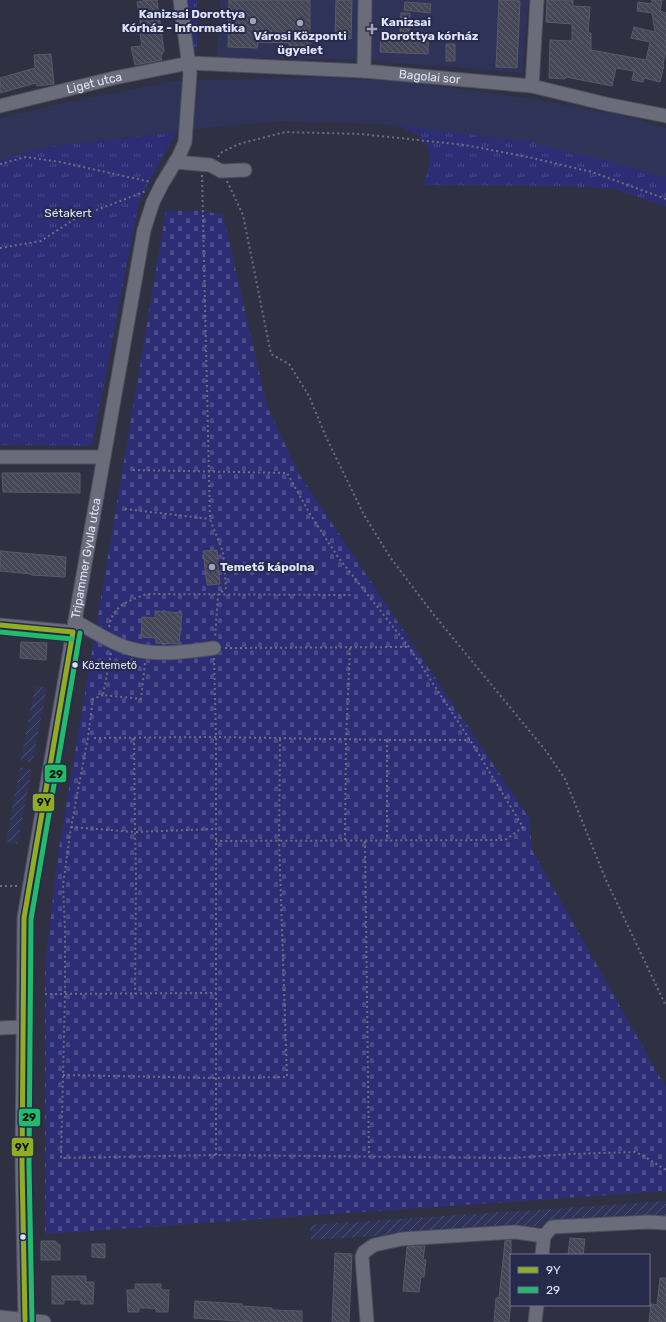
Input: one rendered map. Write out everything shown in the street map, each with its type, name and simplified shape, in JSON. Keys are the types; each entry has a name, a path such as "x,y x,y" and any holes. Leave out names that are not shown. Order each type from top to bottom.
{"street":[{"path":"180,0 190,69"},
{"path":"364,71 365,0"},
{"path":"532,86 537,0"},
{"name":"Bagolai sor","path":"190,69 364,71 532,86 606,104 666,116"},
{"name":"Liget utca","path":"0,106 114,78 190,69"},
{"name":"Tripammer Gyula utca","path":"25,1320 22,1164 24,918 144,230 162,184 180,156 185,142 190,69"},
{"path":"175,162 206,165 221,171 245,170"},
{"path":"0,457 104,457"},
{"path":"0,625 74,627 125,647 147,651 181,652 214,648"},
{"path":"0,1028 23,1027"},
{"path":"542,1254 544,1236 552,1227 648,1222 666,1223"},
{"path":"366,1322 362,1257 364,1252 374,1245 402,1239 516,1232 544,1236"},
{"path":"535,1322 537,1306"},
{"path":"0,1318 44,1322"}],"path":[{"path":"216,1155 216,737 214,648 218,595 226,588 223,552 210,519 204,211 206,165 222,152 239,144 285,132 361,134 465,145 528,156 592,172 666,199"},
{"path":"0,164 26,157 60,162 162,184"},
{"path":"221,171 244,215 271,354 289,364 308,396 364,515 390,557 434,615 541,745 566,779 606,880 666,1006"},
{"path":"0,248 41,241 76,218 162,184"},
{"path":"133,470 287,472 310,514 338,557 409,647 470,740 523,827 505,840 216,841"},
{"path":"125,509 210,519"},
{"path":"103,696 110,640 111,616 124,602 146,594 352,595"},
{"path":"214,648 409,647"},
{"path":"346,841 346,740 350,648"},
{"path":"147,651 141,699 103,696 93,699 88,737 71,827 63,885 65,994 61,1158 216,1155 513,1158 635,1152 666,1170"},
{"path":"94,738 216,737 346,740 470,740"},
{"path":"134,738 136,883 135,994"},
{"path":"63,1075 216,1078 288,1077 279,841 280,738"},
{"path":"387,740 387,840"},
{"path":"71,827 135,832 216,829"},
{"path":"365,840 369,1157"},
{"path":"0,886 29,886"},
{"path":"45,994 216,993"}],"shaded area":[{"name":"Kanizsai Dorottya kórház","path":"220,0 529,0 522,73 364,60 217,57"},
{"path":"313,77 411,82 541,100 638,119 666,128 666,178 611,162 395,125 283,121 214,127 49,147 0,160 0,118 54,105 175,81"},
{"path":"35,686 47,688 32,763 21,760"},
{"path":"20,767 32,770 17,844 6,842"},
{"path":"666,1201 666,1218 311,1240 310,1225"}],"green space":[{"path":"185,0 197,0 197,49 194,47"},
{"path":"395,125 529,142 611,162 666,178 666,207 615,189 560,186 423,185 430,162 428,149 419,135"},
{"name":"Sétakert","path":"176,132 139,201 92,446 0,445 0,160 49,147"},
{"name":"Köztemető","path":"166,211 203,211 223,215 267,406 299,474 529,818 532,850 666,1088 666,1191 45,1234 45,968 58,854"}],"building":[{"path":"157,0 164,51 161,56 162,60 135,65 131,47 142,46 137,2"},
{"name":"Kanizsai Dorottya Kórház - Informatika","path":"229,0 310,0 310,46 289,46 289,43 258,42 257,48 228,47"},
{"path":"336,0 352,0 351,39 335,38"},
{"path":"499,0 520,1 517,68 496,67"},
{"path":"547,0 573,0 573,6 590,7 588,33 591,33 591,50 646,60 650,42 631,38 634,27 655,32 652,13 637,11 638,2 651,4 652,0 662,0 660,11 666,13 666,50 660,82 644,78 643,82 632,80 634,71 616,68 612,86 566,77 565,79 549,78 550,40 572,41 572,24 546,22"},
{"path":"405,2 431,4 430,13 404,10"},
{"path":"401,13 410,13 409,33 429,34 428,54 380,52 381,32 400,33"},
{"path":"446,44 455,44 455,61 446,61"},
{"path":"51,54 54,84 37,86 36,83 0,93 0,78 35,68 34,55"},
{"path":"2,473 80,473 80,493 3,492"},
{"name":"Temető kápolna","path":"217,550 220,584 207,585 203,551"},
{"path":"0,551 66,557 65,577 0,571"},
{"path":"155,611 182,613 179,644 156,643 156,638 141,637 142,617 155,618"},
{"path":"21,642 47,643 46,660 20,658"},
{"path":"570,1238 585,1239 583,1254 568,1254"},
{"path":"511,1240 509,1322 494,1322 496,1298 499,1298 505,1241"},
{"path":"41,1241 55,1241 60,1245 60,1260 41,1260"},
{"path":"92,1244 105,1244 105,1258 92,1257"},
{"path":"425,1246 423,1259 426,1260 424,1277 421,1277 419,1292 403,1291 407,1247"},
{"path":"335,1253 352,1254 349,1322 332,1322"},
{"path":"52,1276 86,1276 86,1282 94,1282 93,1304 81,1304 81,1300 64,1300 64,1304 52,1304"},
{"path":"660,1278 666,1278 666,1322 649,1322 651,1304 657,1305"},
{"path":"135,1284 161,1284 161,1290 169,1290 168,1312 156,1312 156,1309 139,1308 139,1312 128,1312 127,1290 135,1290"},
{"path":"195,1301 242,1304 242,1306 272,1308 272,1310 302,1311 302,1322 253,1322 194,1318"}],"transit line":[{"name":"9Y","path":"0,625 73,632"},
{"name":"29","path":"0,632 72,639"},
{"name":"9Y","path":"25,1320 22,1164 24,918 73,632"},
{"name":"29","path":"32,1320 29,1164 31,919 80,633"}],"place":[{"name":"Kanizsai Dorottya Kórház - Informatika","path":"253,21"},
{"name":"Városi Központi ügyelet","path":"300,23"},
{"name":"Kanizsai Dorottya kórház","path":"372,29"},
{"name":"Temető kápolna","path":"212,567"},
{"name":"Köztemető","path":"75,665"}]}
